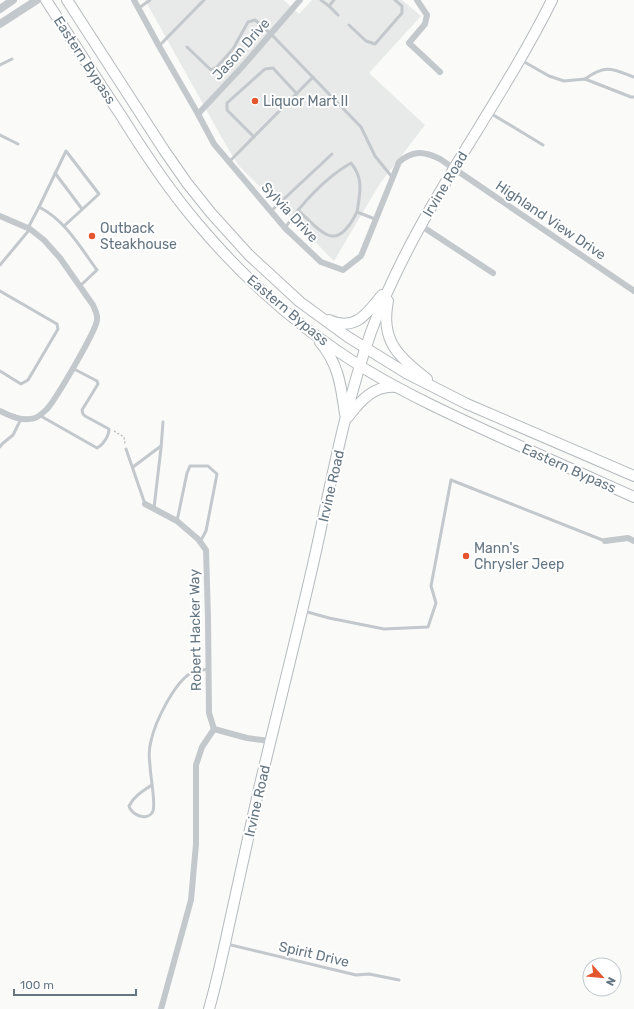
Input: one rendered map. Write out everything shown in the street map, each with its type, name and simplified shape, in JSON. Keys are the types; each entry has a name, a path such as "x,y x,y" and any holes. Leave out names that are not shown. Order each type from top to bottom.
{"main road":[{"name":"Eastern Bypass","path":"46,0 149,160 189,213 222,251 283,309 360,366 397,388 449,414 634,497"},
{"name":"Eastern Bypass","path":"66,0 164,150 199,198 249,255 316,314 365,349 446,394 634,476"},
{"name":"Irvine Road","path":"209,1009 270,741 303,610 346,421 365,349 391,284 420,225 520,59 552,0"},
{"path":"316,314 334,322 351,324 364,316 391,284"},
{"path":"391,284 385,317 386,327 392,346 406,362 446,394"},
{"path":"311,331 330,355 336,367 340,379 346,421"},
{"path":"346,421 352,411 371,392 379,388 397,388"}],"street":[{"path":"0,9 13,0"},
{"path":"1,21 37,0"},
{"name":"Sylvia Drive","path":"134,0 214,144 285,228 322,262 343,270 361,256 392,177 399,162 406,156 419,152 430,154 454,168"},
{"name":"Jason Drive","path":"198,114 300,0"},
{"path":"417,0 427,15 425,24 409,44 440,72"},
{"name":"Highland View Drive","path":"454,168 634,291"},
{"path":"0,411 21,419 34,418 51,404 91,336 97,320 93,305 53,248 29,229 1,218"},
{"path":"420,225 493,273"},
{"name":"Robert Hacker Way","path":"145,504 177,521 198,539 206,550 209,713 214,729"},
{"path":"605,541 628,538 634,541"},
{"path":"161,1009 191,900 196,844 196,764 202,747 214,729 247,738 270,741"}],"lane":[{"path":"139,8 150,0"},
{"path":"159,46 204,0"},
{"path":"321,0 338,15"},
{"path":"329,6 334,0"},
{"path":"349,25 366,41 375,44 402,13 402,6 395,0"},
{"path":"187,47 211,70 216,68 233,50 248,22 255,20 271,34 361,127 375,156 392,177"},
{"path":"0,64 12,59"},
{"path":"520,59 556,79 564,81 585,79 634,97"},
{"path":"254,137 228,110 228,103 265,69 273,68 297,94"},
{"path":"585,79 598,70 609,68 634,77"},
{"path":"229,162 313,78"},
{"path":"488,112 543,145"},
{"path":"0,134 18,144"},
{"path":"0,265 29,229 66,151 99,194 64,226"},
{"path":"271,211 332,154"},
{"path":"285,228 298,210 337,172 351,163 360,178 360,193 357,212 347,229 340,235 332,236 323,234 298,210"},
{"path":"55,173 82,209"},
{"path":"39,207 49,212 64,226 97,270 80,286"},
{"path":"357,212 375,219"},
{"path":"0,291 57,324 58,330 28,380 21,384 0,371"},
{"path":"39,415 97,448 101,446 109,433 109,429 83,414 82,410 98,384 97,381 72,368"},
{"path":"0,447 13,435 21,419"},
{"path":"154,508 162,446 163,422"},
{"path":"133,468 162,446"},
{"path":"126,449 145,504"},
{"path":"177,521 186,473 190,466 208,466 217,474 206,531 200,542"},
{"path":"303,610 330,618 384,629 428,627 436,603 431,586 451,480 605,541"},
{"path":"152,785 139,794 129,806 132,812 138,816 146,816 153,811 152,785 150,764 150,742 157,720 180,684 190,674 208,669"},
{"name":"Spirit Drive","path":"225,944 356,975 369,974 399,980"}],"path":[{"path":"109,429 124,437 126,449"}],"shaded area":[{"path":"145,0 284,0 299,14 312,0 402,0 421,16 369,73 425,125 379,185 334,261 239,166"}],"place":[{"name":"Liquor Mart II","path":"255,101"},
{"name":"Outback Steakhouse","path":"92,236"},
{"name":"Mann's Chrysler Jeep","path":"466,556"}]}
